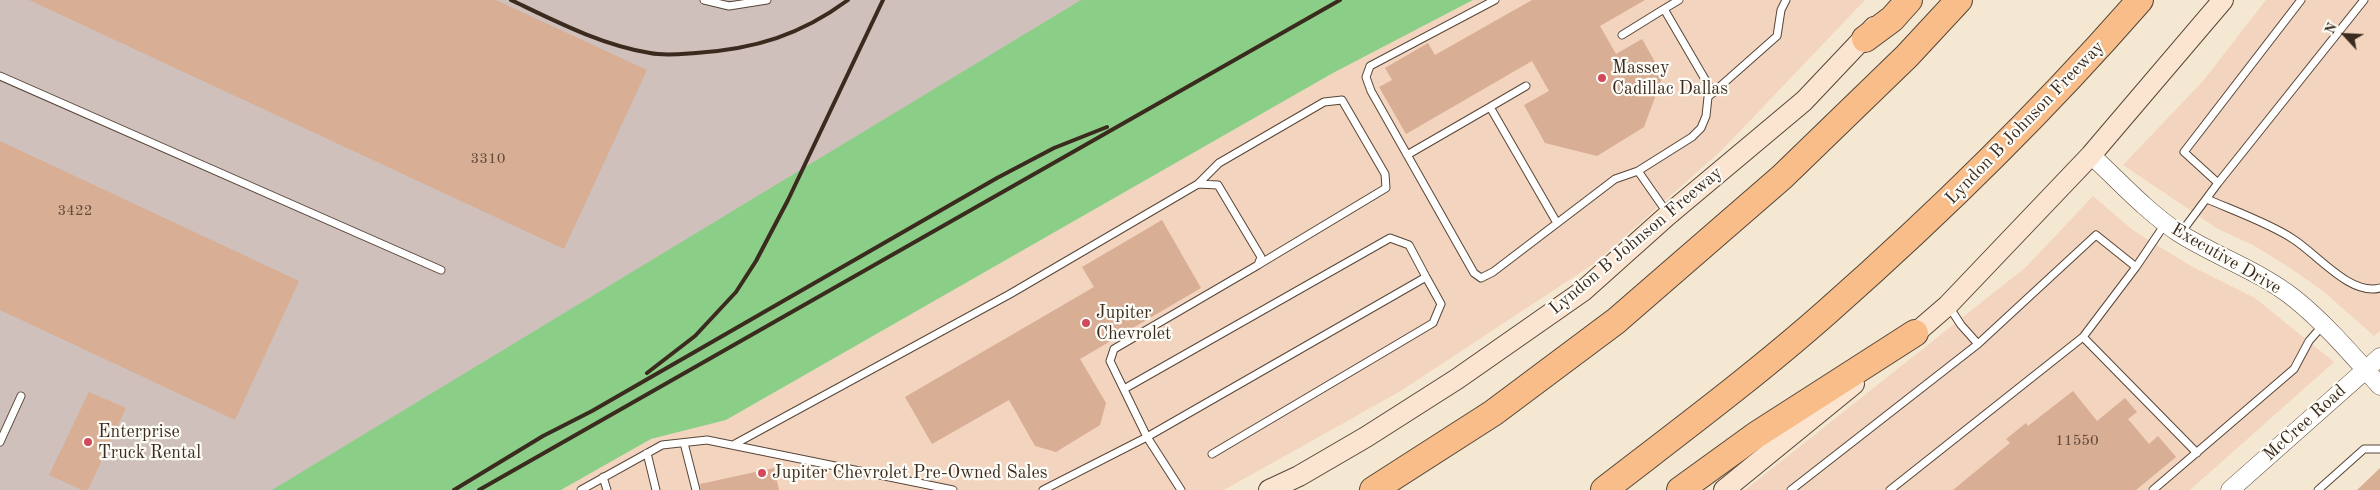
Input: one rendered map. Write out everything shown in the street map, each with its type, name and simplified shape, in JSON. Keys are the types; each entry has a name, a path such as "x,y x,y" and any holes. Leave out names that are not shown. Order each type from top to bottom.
{"highway":[{"path":"1865,39 1892,19 1909,0"},
{"path":"1373,490 1493,413 1616,321 1782,177 1907,56 1959,0"},
{"name":"Lyndon B Johnson Freeway","path":"1604,490 1826,312 1952,198 2075,75 2140,0"},
{"path":"1680,490 1756,435 1916,333"}],"main road":[{"name":"Lyndon B Johnson Freeway","path":"1269,490 1299,476 1358,442 1457,379 1583,290 1668,214 1804,101 1865,39 1895,0"},
{"path":"1724,490 1948,305 2091,155 2224,0"}],"street":[{"name":"Executive Drive","path":"2091,155 2165,223 2180,234 2268,280 2295,299 2323,325 2380,386"},
{"name":"McCree Road","path":"2230,490 2380,357"}],"lane":[{"path":"704,0 729,6 767,0"},
{"path":"1495,0 1370,66 1366,77 1371,91 1474,273 1481,278 1493,272 1614,179 1638,171 1692,137 1701,128 1706,116 1708,97 1777,36 1781,10 1786,0"},
{"path":"1622,35 1679,0"},
{"path":"2218,183 2184,152 2302,0"},
{"path":"2180,234 2218,183 2364,0"},
{"path":"1664,9 1713,93"},
{"path":"0,76 441,270"},
{"path":"1407,155 1526,86"},
{"path":"733,445 1010,294 1198,184 1219,163 1324,102 1342,100 1385,174 1386,188 1114,349 1110,362 1147,437 1181,490"},
{"path":"1490,107 1557,223"},
{"path":"1638,171 1668,214"},
{"path":"1198,184 1218,185 1261,257 1258,265"},
{"path":"2207,199 2293,238 2329,268 2364,290 2380,288"},
{"path":"1890,490 2083,337 2136,267 2165,223"},
{"path":"1792,490 1978,344 2096,236 2136,267"},
{"path":"1124,390 1390,238 1409,245 1441,304 1433,323 1212,454"},
{"path":"1043,490 1147,437 1426,277"},
{"path":"1948,305 1961,325 1978,344"},
{"path":"2153,490 2294,369 2309,341 2323,325"},
{"path":"2083,337 2198,453"},
{"path":"0,442 21,396"},
{"path":"580,490 662,445 707,440 953,490"},
{"path":"684,443 696,490"},
{"path":"2318,490 2364,449 2380,449"},
{"path":"647,453 656,490"},
{"path":"603,477 607,490"}],"shaded area":[{"path":"0,0 1266,0 314,490 0,490"},
{"path":"1473,0 1865,0 1722,150 1595,263 1399,392 1224,490 561,490 651,439 726,420 1333,73"},
{"path":"2266,0 2380,0 2380,331 2374,336 2323,291 2290,268 2253,245 2218,229 2123,165 2203,81"},
{"path":"2093,196 2134,231 2191,266 2255,298 2334,362 2190,490 1745,490 2026,267"}],"green space":[{"path":"1081,0 1473,0 1333,73 726,420 651,439 561,490 272,490"}],"building":[{"path":"29,0 496,0 647,70 564,249"},
{"name":"Massey Cadillac Dallas","path":"1532,0 1645,0 1600,26 1616,54 1642,39 1663,76 1644,127 1597,156 1545,143 1524,105 1549,91 1532,61 1406,134 1379,87 1392,80 1385,68 1428,43 1435,55"},
{"path":"0,141 299,281 235,420 0,310"},
{"name":"Jupiter Chevrolet","path":"1162,220 1201,288 1080,359 1106,403 1100,425 1056,452 1035,446 1009,400 932,444 905,397 1094,287 1082,267"},
{"path":"2073,391 2097,421 2125,398 2137,412 2128,419 2149,444 2158,436 2176,457 2136,490 1953,490 2010,443 2006,439 2026,423 2028,426"},
{"name":"Enterprise Truck Rental","path":"89,392 126,408 88,490 82,490 49,475"},
{"name":"Jupiter Chevrolet Pre-Owned Sales","path":"774,468 779,490 701,490 700,484"},
{"path":"2380,468 2380,490 2357,490"}],"railway":[{"path":"511,0 561,24 596,38 632,49 667,55 718,51 758,44 795,31 848,0"},
{"path":"647,373 695,336 736,292 756,261 788,200 883,0"},
{"path":"479,490 1340,0"},
{"path":"454,490 543,436 592,411 997,178 1054,148 1107,127"}],"place":[{"name":"Massey Cadillac Dallas","path":"1602,78"},
{"name":"Jupiter Chevrolet","path":"1086,323"},
{"name":"Enterprise Truck Rental","path":"88,442"},
{"name":"Jupiter Chevrolet Pre-Owned Sales","path":"762,473"}]}
